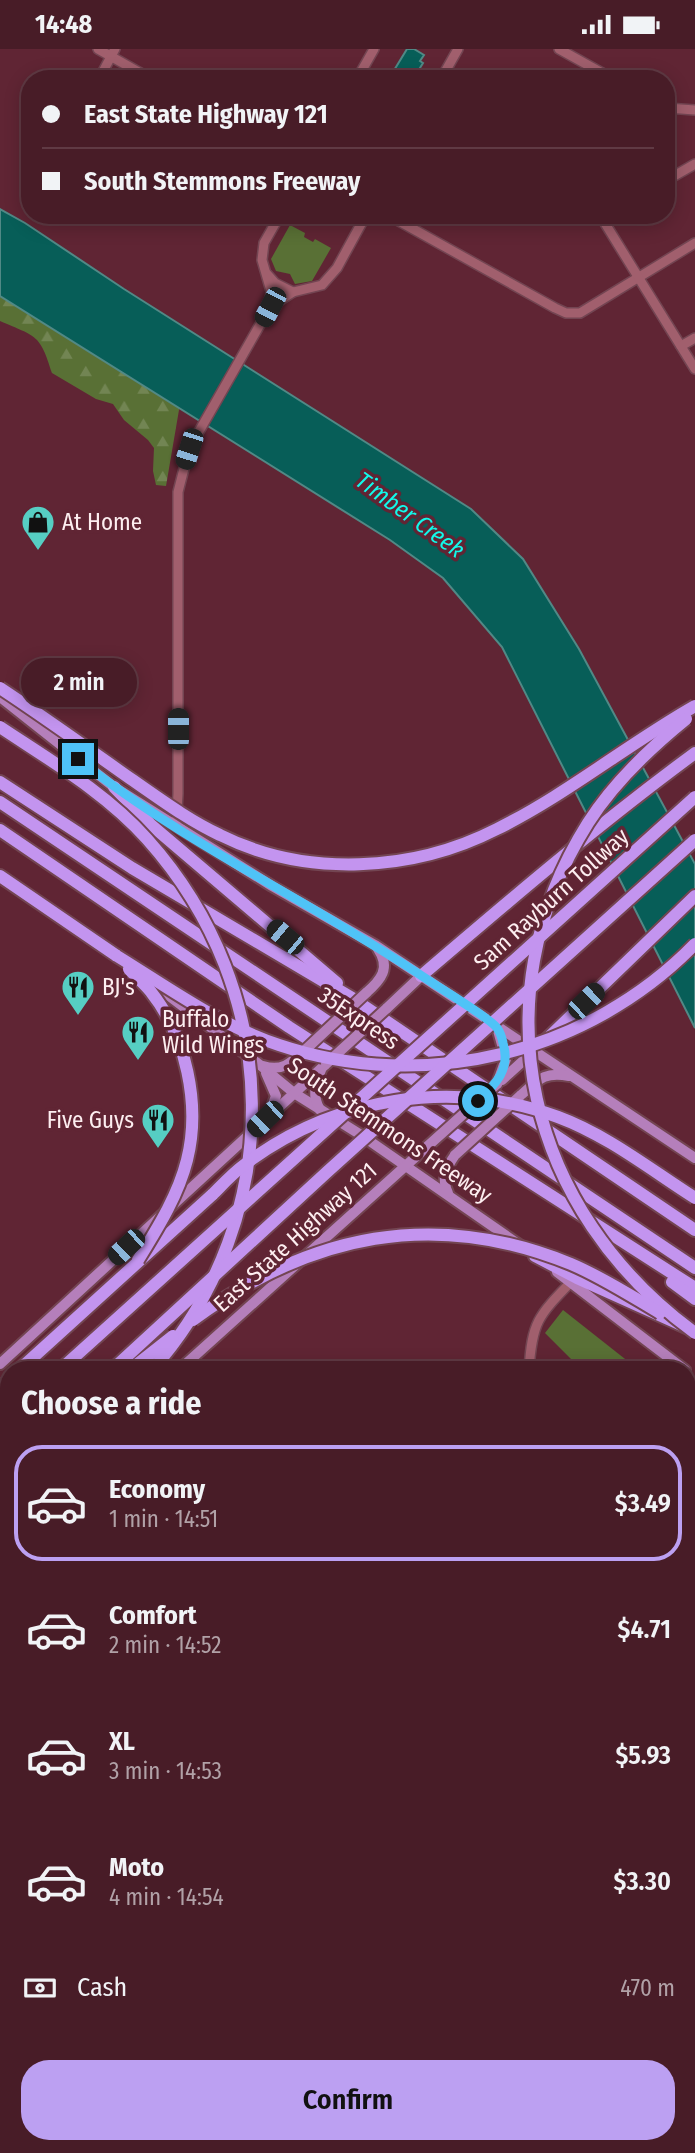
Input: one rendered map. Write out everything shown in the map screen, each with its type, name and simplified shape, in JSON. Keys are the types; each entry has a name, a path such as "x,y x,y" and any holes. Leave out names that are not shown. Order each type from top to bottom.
{"highway":[{"path":"0,688 184,815 221,836 278,855 345,864 404,860 431,855 471,842 528,813 654,729 695,708"},
{"path":"695,708 634,765 589,822 573,849 553,893 535,957 529,1037 541,1118 568,1189 611,1256 641,1288 695,1333"},
{"path":"0,727 109,803 145,836 172,870 211,933 226,965 248,1048 253,1117 243,1194 230,1239 195,1311 160,1361"},
{"path":"421,976 525,886 695,753"},
{"path":"0,782 132,868 352,998 695,1230"},
{"path":"114,787 150,824 352,998"},
{"name":"Sam Rayburn Tollway","path":"70,1361 695,797"},
{"name":"35Express","path":"0,802 695,1268"},
{"name":"South Stemmons Freeway","path":"0,830 289,1027 695,1288"},
{"path":"122,1361 695,840"},
{"path":"0,878 117,956 236,1027 280,1045 342,1061 379,1065 420,1066 472,1061 521,1050 568,1033 608,1013 645,988 695,944"},
{"path":"534,1051 695,895"},
{"path":"117,956 151,992 169,1019 181,1045 189,1082 192,1117 187,1159 168,1210 138,1261"},
{"path":"29,1361 243,1166 278,1142 352,1109 407,1098 462,1097 496,1100 558,1117 604,1140 695,1198"},
{"path":"141,1361 205,1311 261,1275 320,1251 352,1243 413,1235 469,1237 548,1255 615,1286 695,1333"},
{"path":"632,1248 652,1268 695,1299"},
{"path":"531,1254 695,1333"}],"main road":[{"path":"0,697 114,787 272,886 375,945 695,1158"},
{"name":"South Stemmons Freeway","path":"0,878 132,966 294,1094 448,1194 674,1361"},
{"path":"260,1065 273,1069 282,1068 380,981 385,965 384,957 375,945"},
{"path":"3,1361 421,976"},
{"path":"497,1027 506,1059 497,1084"},
{"name":"East State Highway 121","path":"189,1361 534,1051"},
{"path":"260,1065 271,1080 276,1096 274,1106 265,1119"},
{"path":"321,1111 314,1101 316,1082 324,1066"},
{"path":"448,1194 443,1181 444,1173 455,1155 546,1075 572,1077"}],"street":[{"path":"98,49 113,53 138,70"},
{"path":"362,70 374,49"},
{"path":"446,70 458,49"},
{"path":"559,49 597,70"},
{"path":"104,70 113,53"},
{"path":"675,109 695,110"},
{"path":"675,175 695,164"},
{"path":"176,826 178,492 189,449 270,307 271,291 262,260 264,243 275,224"},
{"path":"270,307 293,292 322,285 337,268 361,224"},
{"path":"404,224 566,313 580,313 695,243"},
{"path":"607,224 695,369"},
{"path":"266,273 275,283 293,292"},
{"path":"681,346 695,338"},
{"path":"530,1361 531,1339 542,1312 570,1282"}],"green space":[{"path":"290,225 305,233 304,237 313,242 315,239 331,248 312,281 295,284 290,274 276,271 271,259"},
{"path":"0,290 180,404 166,486 156,485 153,471 154,448 124,420 113,404 96,399 52,373 44,351 35,338 0,321"},
{"path":"563,1310 628,1361 573,1361 545,1333"}],"water":[{"path":"407,49 414,49 424,55 419,70 394,70"},
{"name":"Timber Creek","path":"0,209 471,509 523,559 579,649 695,864 695,1028 502,647 443,578 390,540 0,296"}],"place":[{"name":"At Home","path":"38,552"},
{"name":"BJ's","path":"78,1017"},
{"name":"Buffalo Wild Wings","path":"138,1062"},
{"name":"Five Guys","path":"158,1150"}],"route":[{"path":"78,759 114,787 272,886 375,945 497,1027 505,1051 505,1068 497,1084 478,1101"}]}
